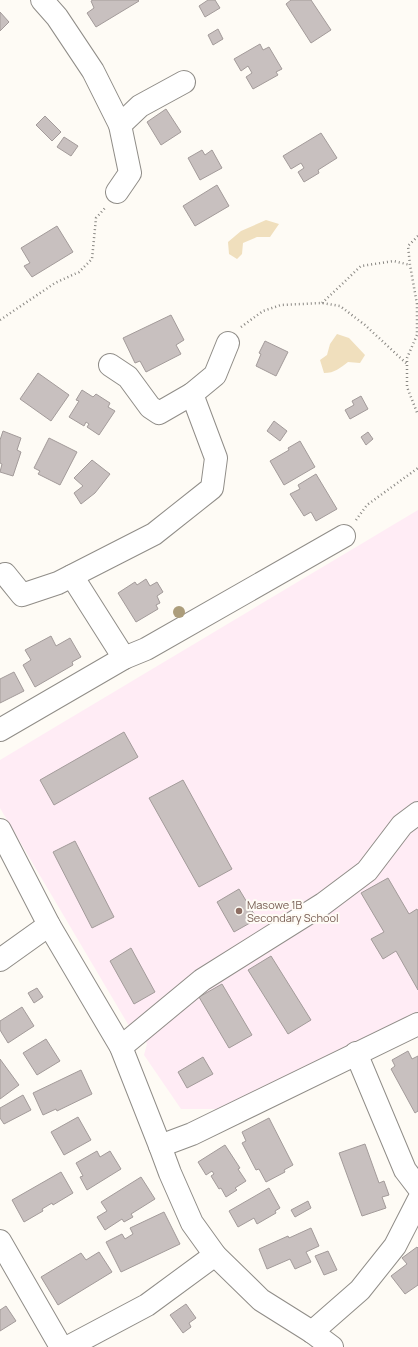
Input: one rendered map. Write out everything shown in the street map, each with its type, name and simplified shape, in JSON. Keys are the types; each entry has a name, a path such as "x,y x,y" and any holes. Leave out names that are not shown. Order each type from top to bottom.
{"street":[{"path":"42,0 57,17 93,71 120,124 130,173 117,192"},
{"path":"120,124 140,106 184,82"},
{"path":"110,365 128,377 150,407 159,413 192,394 215,375 228,343"},
{"path":"4,574 22,595 58,583 154,534 212,488 216,458 192,394"},
{"path":"0,730 124,658 146,649 344,536"},
{"path":"72,576 124,658"},
{"path":"121,1047 202,980 323,904 367,871 402,825 418,813"},
{"path":"0,830 49,925 121,1047 170,1173 192,1224 215,1255 261,1300 312,1332 332,1347"},
{"path":"0,960 49,925"},
{"path":"160,1146 192,1134 418,1024"},
{"path":"356,1054 414,1173"},
{"path":"312,1332 360,1290 394,1246 418,1201"},
{"path":"0,1241 61,1347"},
{"path":"68,1347 147,1305 215,1255"}],"path":[{"path":"0,320 55,283 78,272 92,259 96,218 117,192"},
{"path":"418,236 408,246 417,304 417,334 407,358 407,387 418,415"},
{"path":"322,303 361,266 394,261 410,265"},
{"path":"228,343 242,326 263,311 281,305 322,303 340,306 365,324 407,364"},
{"path":"344,536 367,505 418,468"}],"shaded area":[{"path":"266,220 279,224 270,237 257,237 243,243 242,254 237,259 229,254 228,242 241,231"},
{"path":"337,334 349,338 365,355 360,363 348,362 334,371 324,373 320,360 327,355 330,344"},
{"name":"Masowe 1B Secondary School","path":"418,510 418,1014 227,1109 181,1109 144,1055 147,1044 140,1029 129,1026 0,808 0,760"}],"building":[{"path":"208,0 215,0 220,8 205,17 199,6"},
{"path":"291,0 311,0 331,30 311,43 286,4"},
{"path":"91,1 139,1 96,27 87,13 94,8"},
{"path":"0,12 9,22 0,31"},
{"path":"218,29 223,39 213,45 208,35"},
{"path":"260,44 263,50 269,47 282,69 276,72 278,75 253,89 246,77 252,73 248,66 241,71 234,59"},
{"path":"166,109 181,132 161,145 147,122"},
{"path":"45,116 61,132 52,141 36,125"},
{"path":"321,133 337,158 318,170 319,173 304,182 298,172 304,168 301,163 291,169 283,156"},
{"path":"64,137 78,146 71,156 57,147"},
{"path":"202,150 205,155 212,150 222,168 200,180 188,158"},
{"path":"217,185 229,206 195,226 183,206"},
{"path":"57,226 73,252 32,277 24,266 30,263 21,248"},
{"path":"171,315 184,340 176,345 181,354 146,372 140,361 135,363 123,338"},
{"path":"265,341 288,352 276,376 256,366 261,354 259,353"},
{"path":"38,373 69,395 51,421 20,399"},
{"path":"82,390 93,397 96,394 110,403 108,407 115,411 99,435 87,427 89,424 86,422 84,426 69,417 79,401 76,400"},
{"path":"361,396 368,409 350,419 345,410 354,405 352,401"},
{"path":"274,421 287,431 280,441 267,431"},
{"path":"3,431 21,438 17,450 21,452 13,476 0,472 2,464 0,463 0,440"},
{"path":"368,432 373,439 366,445 361,437"},
{"path":"49,438 77,452 60,485 38,474 40,471 34,468"},
{"path":"300,441 315,467 284,485 270,461 289,450 288,448"},
{"path":"92,460 110,474 95,493 81,504 74,493 83,486 74,478"},
{"path":"316,474 337,509 316,521 311,512 304,516 290,494 300,489 298,485"},
{"path":"146,579 150,586 157,582 163,592 157,596 160,603 156,605 158,609 136,622 118,593 135,582 137,585"},
{"path":"51,636 56,646 70,638 81,657 72,662 73,665 35,687 23,665 31,660 25,650"},
{"path":"14,672 24,691 0,703 0,679"},
{"path":"124,732 138,757 54,805 40,780"},
{"path":"183,780 232,869 199,887 149,798"},
{"path":"75,841 114,917 92,928 53,852"},
{"path":"388,878 409,914 417,909 418,911 418,990 396,951 383,959 371,939 384,932 361,893"},
{"path":"239,889 257,919 234,932 217,902"},
{"path":"131,948 155,992 134,1004 110,961"},
{"path":"271,956 311,1020 288,1034 248,970"},
{"path":"222,984 252,1035 229,1048 199,997"},
{"path":"37,988 43,997 34,1003 28,993"},
{"path":"22,1007 34,1026 8,1043 0,1030 0,1021"},
{"path":"46,1039 60,1061 37,1075 23,1053"},
{"path":"408,1051 412,1059 418,1056 418,1111 415,1113 391,1069 395,1066 392,1060"},
{"path":"203,1057 213,1074 187,1088 178,1072"},
{"path":"0,1059 19,1085 0,1099"},
{"path":"81,1070 92,1094 57,1111 56,1109 43,1115 33,1093"},
{"path":"23,1095 31,1110 4,1124 0,1118 0,1108"},
{"path":"78,1117 91,1140 64,1155 51,1132"},
{"path":"269,1118 293,1165 284,1170 285,1172 266,1182 259,1169 256,1170 242,1143 246,1141 242,1132"},
{"path":"365,1144 379,1183 384,1181 389,1195 382,1197 386,1208 362,1216 339,1153"},
{"path":"225,1145 240,1168 238,1169 246,1181 235,1188 237,1190 226,1197 211,1176 214,1174 212,1171 206,1175 198,1162"},
{"path":"97,1151 100,1157 110,1151 121,1169 87,1190 80,1177 83,1176 76,1163"},
{"path":"61,1172 73,1193 53,1205 52,1203 42,1209 43,1211 24,1222 12,1200"},
{"path":"141,1177 155,1199 131,1214 133,1217 124,1222 122,1219 105,1230 97,1217 107,1211 101,1202"},
{"path":"269,1188 280,1208 275,1211 276,1213 257,1224 254,1218 238,1227 229,1211"},
{"path":"308,1201 311,1208 295,1217 291,1210"},
{"path":"164,1212 180,1244 121,1272 106,1242 122,1234 125,1239 133,1234 130,1228"},
{"path":"311,1228 319,1246 306,1252 311,1262 295,1269 290,1259 267,1269 259,1249"},
{"path":"417,1247 418,1285 405,1294 391,1276 407,1264 402,1258"},
{"path":"328,1251 337,1270 324,1275 315,1256"},
{"path":"99,1252 112,1272 58,1305 41,1277 81,1253 86,1260"},
{"path":"186,1304 196,1318 189,1323 191,1327 183,1333 170,1315"},
{"path":"6,1306 16,1321 0,1331 0,1310"}],"place":[{"name":"Masowe 1B Secondary School","path":"239,911"}]}
